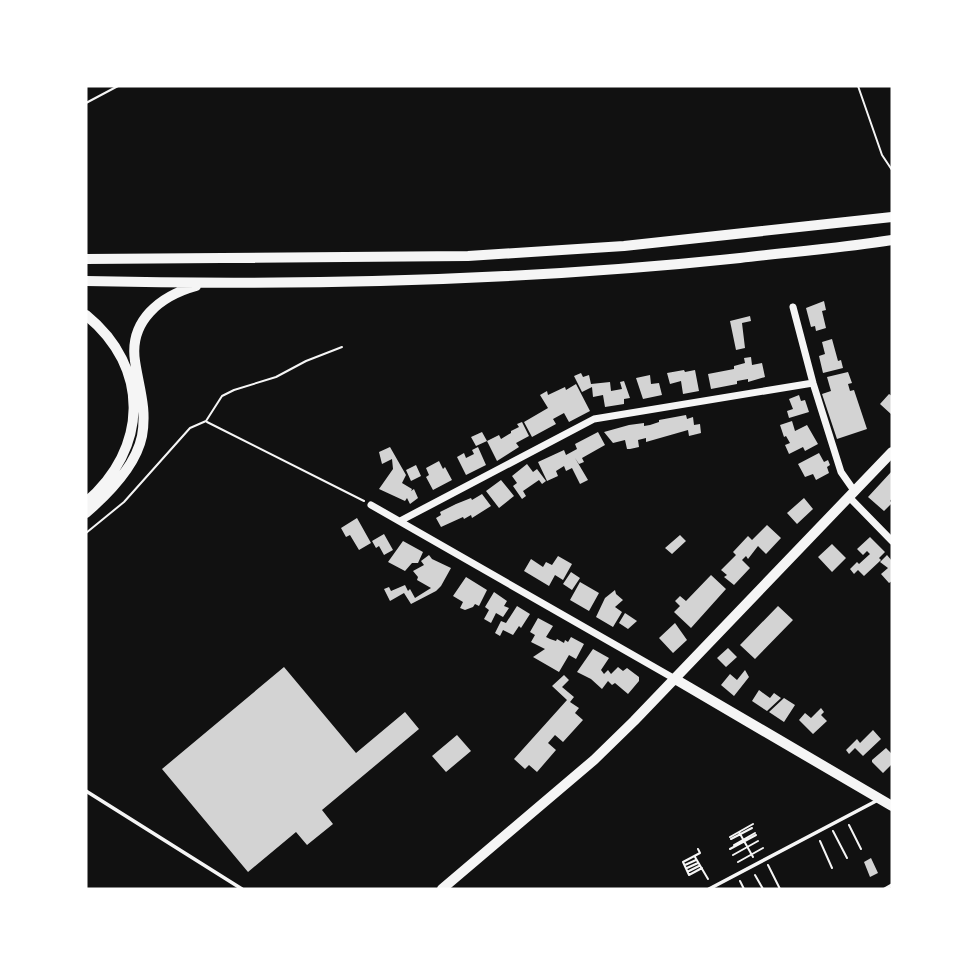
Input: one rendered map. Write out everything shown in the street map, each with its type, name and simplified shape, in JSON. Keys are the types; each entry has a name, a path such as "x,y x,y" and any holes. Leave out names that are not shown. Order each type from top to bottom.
{"highway":[{"path":"86,259 468,256 624,246 892,217"},
{"path":"86,281 360,281 589,272 686,264 892,240"},
{"path":"86,513 112,488 131,461 141,438 144,412 134,345 138,328 149,312 167,298 207,283"},
{"path":"86,316 106,334 121,356 130,380 134,404 131,436 126,450 106,483 86,502"}],"main road":[{"path":"442,889 594,760 892,452"},
{"path":"675,678 892,806"}],"street":[{"path":"793,307 841,472 852,495 892,541"},
{"path":"400,522 594,419 813,383"},
{"path":"371,505 675,678"}],"lane":[{"path":"86,791 242,889"},
{"path":"711,888 880,799"},
{"path":"885,889 892,885"}],"path":[{"path":"86,103 118,86"},
{"path":"858,86 882,155 892,170"},
{"path":"86,533 124,502 190,428 206,421 222,396 276,377 306,361 342,347"},
{"path":"206,421 371,505"},
{"path":"851,814 849,825 861,849"},
{"path":"830,825 847,858"},
{"path":"730,838 753,826"},
{"path":"823,829 820,842 832,868"},
{"path":"740,833 757,864"},
{"path":"730,849 756,834"},
{"path":"734,845 744,841"},
{"path":"733,855 758,841"},
{"path":"737,862 763,848"},
{"path":"698,849 698,862 689,875 682,862 698,862"},
{"path":"765,860 780,889"},
{"path":"686,869 698,862"},
{"path":"698,862 711,888"},
{"path":"751,867 763,889"}],"building":[{"path":"824,301 826,310 822,311 826,328 816,331 815,326 811,327 806,308"},
{"path":"750,316 751,321 742,323 745,348 736,350 730,321"},
{"path":"832,339 838,361 841,360 843,368 823,373 819,356 825,354 822,342"},
{"path":"751,357 752,365 762,363 765,377 748,382 748,379 737,381 737,384 711,389 708,374 734,369 734,366 745,363 744,358"},
{"path":"695,370 699,391 683,394 681,381 670,384 667,373"},
{"path":"848,372 852,383 848,384 850,391 854,390 867,429 837,439 822,394 831,391 827,377"},
{"path":"581,373 583,377 589,375 591,384 610,382 611,391 622,389 620,382 624,381 630,398 624,399 624,404 605,407 603,395 593,397 592,387 582,392 574,376"},
{"path":"650,375 651,384 659,383 662,395 643,399 636,378"},
{"path":"576,384 590,411 569,422 564,413 553,419 556,424 532,437 524,422 548,408 540,395 547,391 548,395 565,387 566,390"},
{"path":"889,394 892,396 892,415 880,404"},
{"path":"799,395 801,401 805,400 809,412 789,418 787,411 793,409 789,399"},
{"path":"686,415 687,419 693,417 694,425 700,424 701,433 689,436 688,430 646,442 646,438 638,440 639,447 627,449 625,440 613,443 604,432 629,425 650,425 659,420"},
{"path":"792,421 795,431 807,425 818,444 805,451 803,447 789,454 785,445 790,443 786,436 784,437 780,425"},
{"path":"522,422 529,436 516,443 519,447 497,461 487,441 499,435 501,439"},
{"path":"482,432 487,441 476,446 471,437"},
{"path":"598,432 605,445 582,458 584,462 579,464 575,458 588,480 580,484 572,468 566,471 564,466 556,471 558,476 547,481 538,462 564,450 566,455 577,449 575,444"},
{"path":"390,447 406,475 402,483 412,489 411,491 414,489 418,498 410,504 407,498 405,501 379,489 393,469 392,459 382,464 379,452"},
{"path":"478,447 486,465 466,475 457,457 464,453 466,458 474,454 472,450"},
{"path":"819,453 824,462 828,460 829,473 816,480 813,474 805,477 798,464"},
{"path":"439,461 452,480 433,490 426,477 429,475 426,468"},
{"path":"527,464 533,472 537,469 546,481 542,484 539,480 523,491 526,496 522,499 513,486 517,483 512,476"},
{"path":"416,465 421,476 411,481 406,470"},
{"path":"892,471 892,503 884,511 868,497"},
{"path":"501,480 514,496 499,508 486,491"},
{"path":"482,494 491,506 472,518 471,515 464,519 463,517 441,527 436,518 441,515 440,512"},
{"path":"804,498 813,509 797,524 787,513"},
{"path":"357,518 371,543 359,550 350,535 346,537 341,528"},
{"path":"767,525 781,538 766,554 758,546 748,559 746,556 742,560 750,568 734,585 724,577 727,575 721,570 736,555 733,552 748,536 752,540"},
{"path":"384,534 393,550 384,555 372,541"},
{"path":"680,535 686,541 672,554 665,548"},
{"path":"870,537 885,552 879,558 881,560 864,576 858,570 854,574 850,569 870,554 867,551 863,555 857,549"},
{"path":"403,541 423,552 418,563 412,563 405,571 388,562"},
{"path":"832,544 846,558 832,572 818,557"},
{"path":"429,555 451,568 441,586 411,604 404,593 390,601 384,589 389,587 391,591 405,585 415,598 431,588 417,580 418,577 413,571 424,565 421,561"},
{"path":"887,555 892,561 892,581 889,583 881,574 888,568 880,562"},
{"path":"558,556 572,564 563,580 555,575 549,586 524,571 531,559 543,567 546,562 552,565"},
{"path":"571,572 580,578 572,590 563,584"},
{"path":"711,575 726,589 691,628 674,612 680,606 675,601 680,596 686,601"},
{"path":"466,577 487,590 479,606 475,604 465,610 460,608 463,602 453,596"},
{"path":"580,582 599,593 589,611 570,600"},
{"path":"615,590 623,600 615,607 622,612 613,627 596,617 605,598"},
{"path":"494,592 507,601 504,606 509,608 503,617 496,613 491,623 484,619 489,610 485,607"},
{"path":"517,606 530,614 521,628 519,626 513,635 503,630 500,636 495,633 501,621 506,623"},
{"path":"778,606 793,620 755,659 740,645"},
{"path":"625,613 637,621 628,629 619,623"},
{"path":"538,618 553,626 546,637 564,643 571,637 584,644 576,659 569,655 559,672 533,657 545,649 531,642 535,635 530,632"},
{"path":"675,623 687,640 673,653 659,638"},
{"path":"728,648 737,657 726,667 717,658"},
{"path":"593,649 609,658 601,670 604,674 608,670 611,674 618,667 623,671 627,668 639,677 639,681 628,694 615,683 612,685 608,681 602,689 577,672"},
{"path":"284,667 356,753 405,712 419,729 322,810 333,824 307,845 296,832 248,872 162,769"},
{"path":"745,670 749,677 734,696 721,685 730,674 737,680"},
{"path":"564,675 569,680 562,687 574,697 570,702 579,708 575,713 583,720 563,742 555,735 548,743 556,750 537,772 529,765 525,769 514,759 567,700 552,686"},
{"path":"759,690 770,698 774,693 781,698 767,711 752,701"},
{"path":"784,698 795,705 784,722 769,712"},
{"path":"821,708 824,712 821,715 827,721 813,734 799,720 805,713 811,718"},
{"path":"873,730 881,739 863,756 855,748 849,754 846,750 857,739 860,743"},
{"path":"457,735 471,751 446,772 432,756"},
{"path":"886,748 892,754 892,764 883,773 872,760"},
{"path":"871,858 878,873 870,877 864,862"}]}
